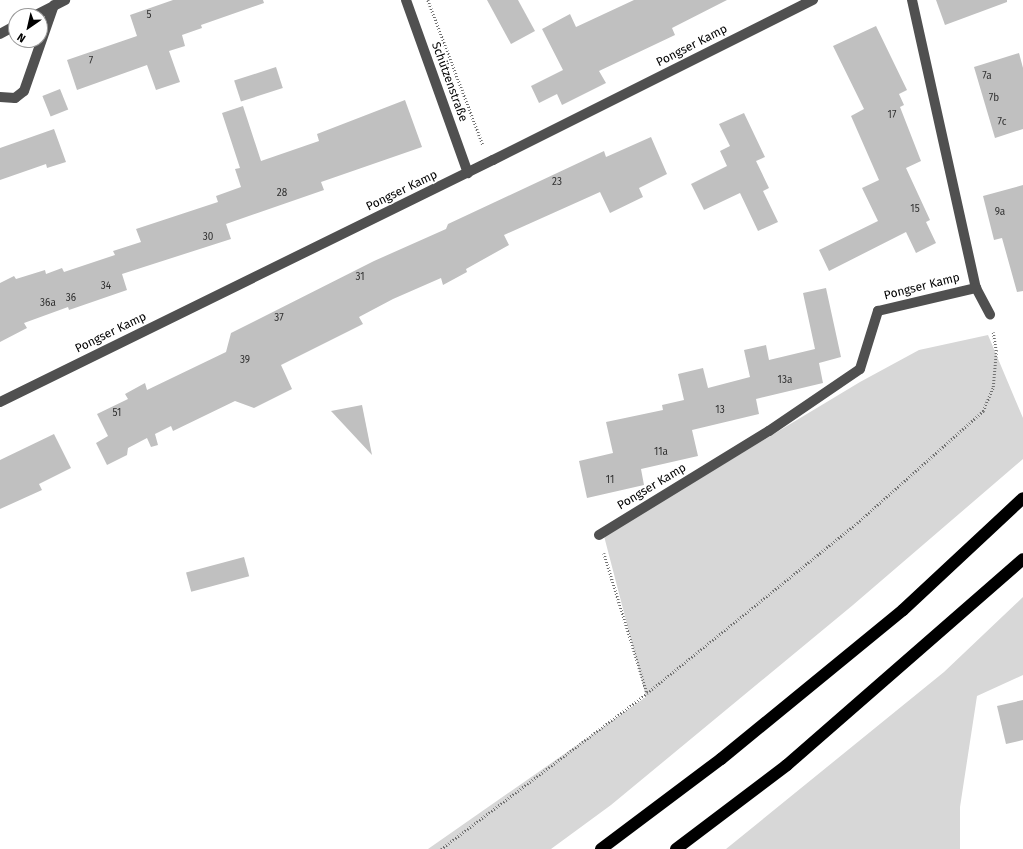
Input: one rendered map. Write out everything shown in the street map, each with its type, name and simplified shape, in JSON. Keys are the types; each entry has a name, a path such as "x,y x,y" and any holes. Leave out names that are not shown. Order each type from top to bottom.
{"highway":[{"path":"601,849 721,759 897,615 1023,498"},
{"path":"676,849 787,765 1023,559"}],"street":[{"path":"48,8 65,0"},
{"name":"Schützenstraße","path":"406,0 468,173"},
{"name":"Pongser Kamp","path":"0,402 468,173 813,0"},
{"name":"Pongser Kamp","path":"599,535 769,431 860,369 878,311 976,288 912,0"},
{"path":"1,99 15,98 24,91 54,5"},
{"path":"976,288 990,314"}],"path":[{"path":"428,0 460,91 490,162"},
{"path":"441,849 647,693 857,523 983,411 993,387 996,368 990,314"},
{"path":"599,535 647,693"}],"shaded area":[{"path":"988,335 1023,418 1023,459 853,605 611,805 551,849 428,849 646,697 604,536 860,382 919,350"},
{"path":"1023,597 1023,675 977,696 960,807 960,849 726,849 944,672"}],"building":[{"path":"173,0 263,0 264,3 201,25 202,28 182,35 185,46 169,51 180,82 156,90 147,65 77,90 67,60 137,36 130,15"},
{"path":"487,0 518,0 535,31 511,44"},
{"path":"634,0 727,0 672,28 675,35 599,71 606,83 562,105 557,94 539,103 531,86 563,70 542,29 570,14 576,27"},
{"path":"936,0 1007,0 1007,2 945,25"},
{"path":"876,26 907,90 899,94 904,105 900,107 921,161 906,168 930,220 926,222 936,243 916,253 906,232 829,271 819,250 878,221 862,188 879,180 851,116 864,109 833,46"},
{"path":"1019,53 1023,68 1023,129 995,138 974,67"},
{"path":"276,67 283,88 241,102 234,81"},
{"path":"60,89 68,109 51,117 42,96"},
{"path":"405,100 422,147 321,182 324,190 226,224 231,239 122,274 127,290 69,310 68,307 24,323 27,328 0,342 0,283 14,276 16,279 45,270 46,274 62,268 64,272 115,255 113,251 141,242 136,229 218,202 216,196 241,187 235,169 240,168 222,113 243,106 261,161 319,141 317,134"},
{"path":"744,113 765,157 756,161 769,188 763,191 778,222 758,231 740,193 704,210 691,184 727,166 720,151 730,146 719,124"},
{"path":"54,129 66,162 47,168 46,164 0,180 0,148"},
{"path":"651,137 667,174 639,188 643,197 610,213 600,192 504,235 509,245 466,269 467,272 443,285 441,278 393,299 359,317 363,324 281,365 292,389 254,408 235,401 173,431 171,426 155,434 158,445 151,447 147,438 128,448 127,455 107,465 96,443 108,436 97,414 128,399 125,394 145,383 147,390 226,352 231,333 374,261 446,229 448,224 604,151 606,157"},
{"path":"1023,185 1023,291 1017,292 1002,238 994,240 983,196"},
{"path":"826,288 841,357 819,363 823,383 756,399 759,414 692,430 698,456 641,469 644,485 587,498 579,461 613,453 606,422 663,410 662,405 684,400 678,374 703,368 708,388 750,377 744,350 766,345 769,360 815,349 803,293"},
{"path":"362,405 372,455 331,411"},
{"path":"54,434 71,468 39,484 42,490 0,509 0,460"},
{"path":"244,557 249,576 191,592 186,573"},
{"path":"1023,700 1023,740 1006,744 997,706"}]}
